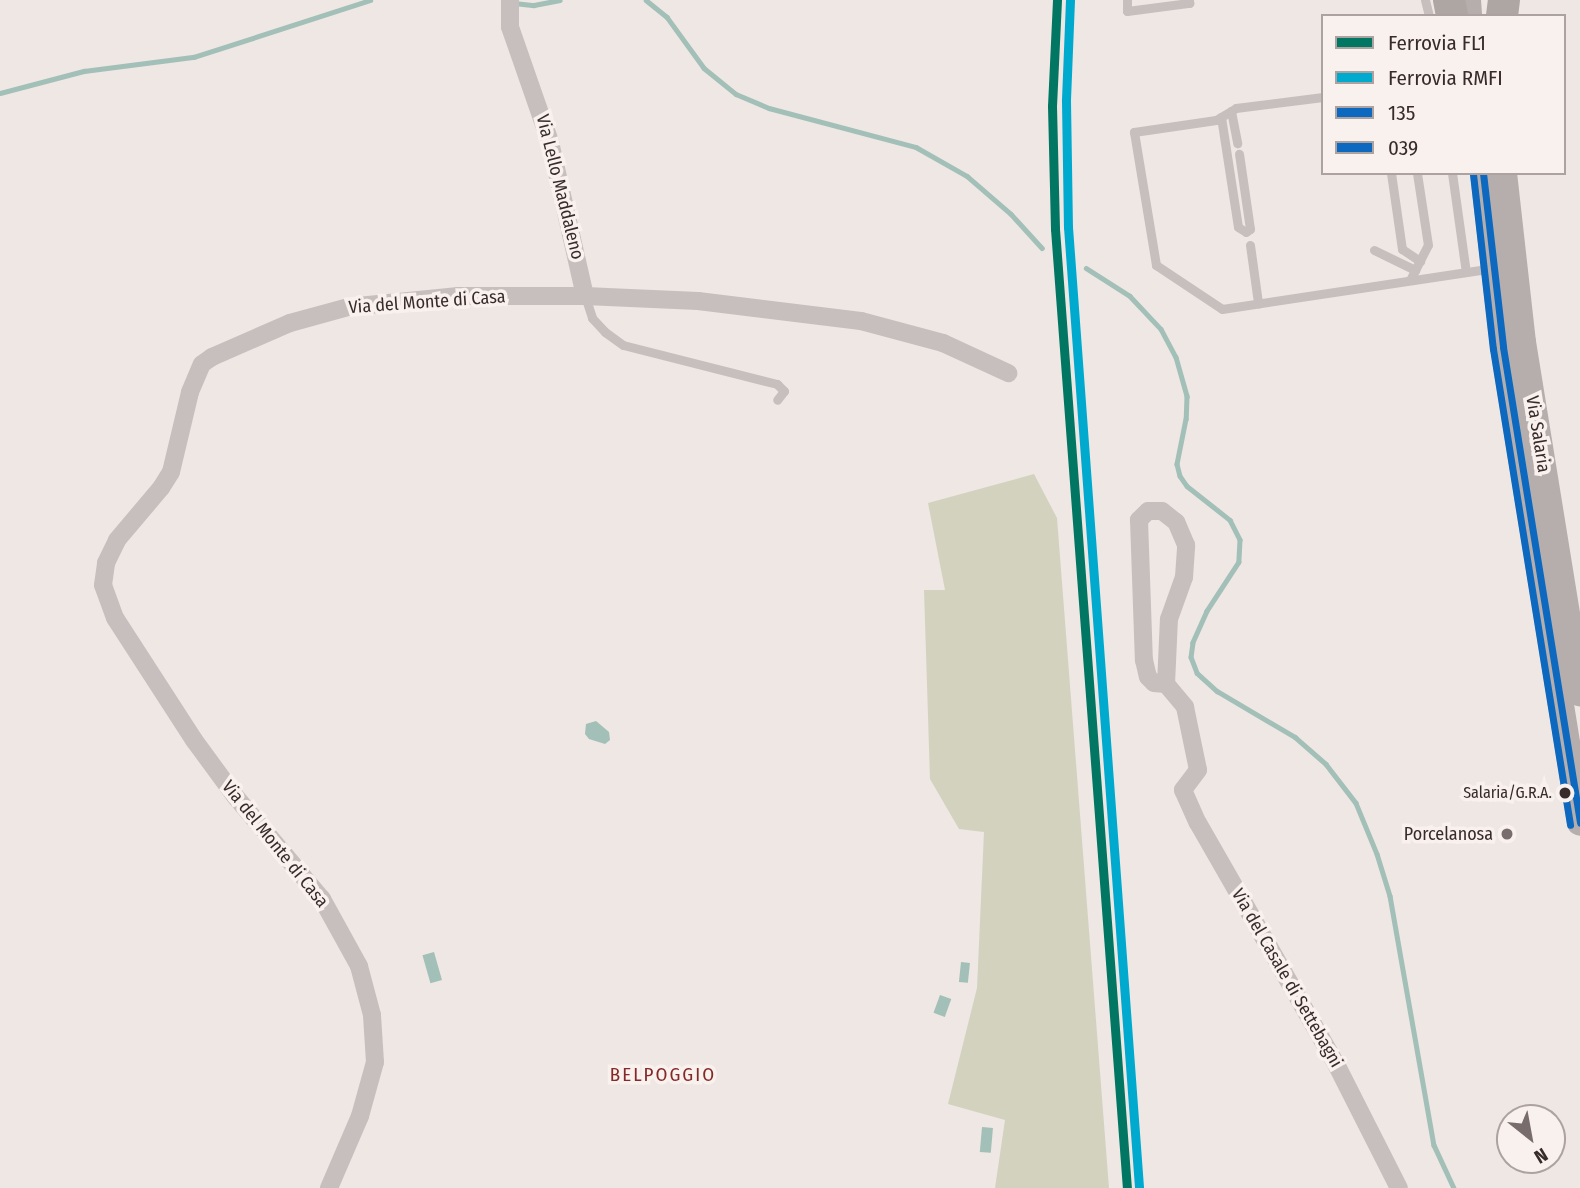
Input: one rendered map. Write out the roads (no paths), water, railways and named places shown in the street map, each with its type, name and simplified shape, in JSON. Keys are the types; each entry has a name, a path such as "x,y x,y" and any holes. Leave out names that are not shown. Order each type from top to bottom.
{"main road":[{"name":"Via Salaria","path":"1483,175 1503,347 1580,823"},
{"name":"Via Salaria","path":"1504,175 1523,342 1580,693"}],"street":[{"name":"Via Lello Maddaleno","path":"510,7 520,58 551,142 585,296"},
{"name":"Via del Monte di Casa","path":"329,1188 360,1116 375,1062 373,1022 359,966 326,905 214,768 115,618 104,592 106,563 122,533 169,476 192,384 208,359 290,323 348,307 458,296 585,296 698,301 861,321 943,343 1008,373"},
{"path":"1148,511 1162,511 1175,522 1186,545 1184,577 1169,619 1166,684 1154,683 1148,677 1144,660 1139,520 1148,511"},
{"name":"Via del Casale di Settebagni","path":"1166,684 1185,707 1198,770 1183,790 1198,823 1335,1062 1399,1188"}],"lane":[{"path":"1127,0 1127,11 1189,3 1189,0"},
{"path":"1321,97 1231,111 1221,117 1134,132 1156,265 1222,309 1493,268"},
{"path":"1231,111 1237,143"},
{"path":"1221,117 1238,228 1246,232 1250,229 1239,155"},
{"path":"1391,175 1402,249 1418,265"},
{"path":"1410,280 1428,245 1418,175"},
{"path":"1452,175 1466,272"},
{"path":"1250,245 1258,303"},
{"path":"1374,250 1418,265"},
{"path":"585,296 592,318 623,345 777,384 784,391 777,400"}],"water":[{"path":"596,721 609,732 610,740 605,744 589,739 585,734 586,724"},
{"path":"434,952 442,980 430,983 422,955"},
{"path":"961,962 970,963 968,983 959,982"},
{"path":"940,995 951,999 945,1017 934,1013"},
{"path":"982,1127 993,1128 991,1153 980,1152"}],"waterway":[{"path":"0,93 84,71 194,57 370,0"},
{"path":"514,3 534,5 560,0"},
{"path":"646,0 667,17 704,68 736,94 769,108 916,147 967,176 1011,214 1042,248"},
{"path":"1086,268 1130,296 1161,329 1176,357 1187,396 1186,419 1177,464 1180,476 1187,486 1230,520 1240,540 1239,562 1207,611 1193,643 1191,657 1197,673 1217,691 1295,737 1326,764 1356,803 1377,854 1390,896 1434,1145 1454,1188"}],"rail line":[{"name":"FL1","path":"1057,0 1052,106 1055,229 1127,1188"},
{"name":"RMFI","path":"1070,0 1066,101 1068,227 1139,1188"}],"place":[{"name":"Salaria/G.R.A.","path":"1565,793"},
{"name":"Porcelanosa","path":"1507,834"}],"district":[{"name":"BELPOGGIO","path":"663,1075"}]}
